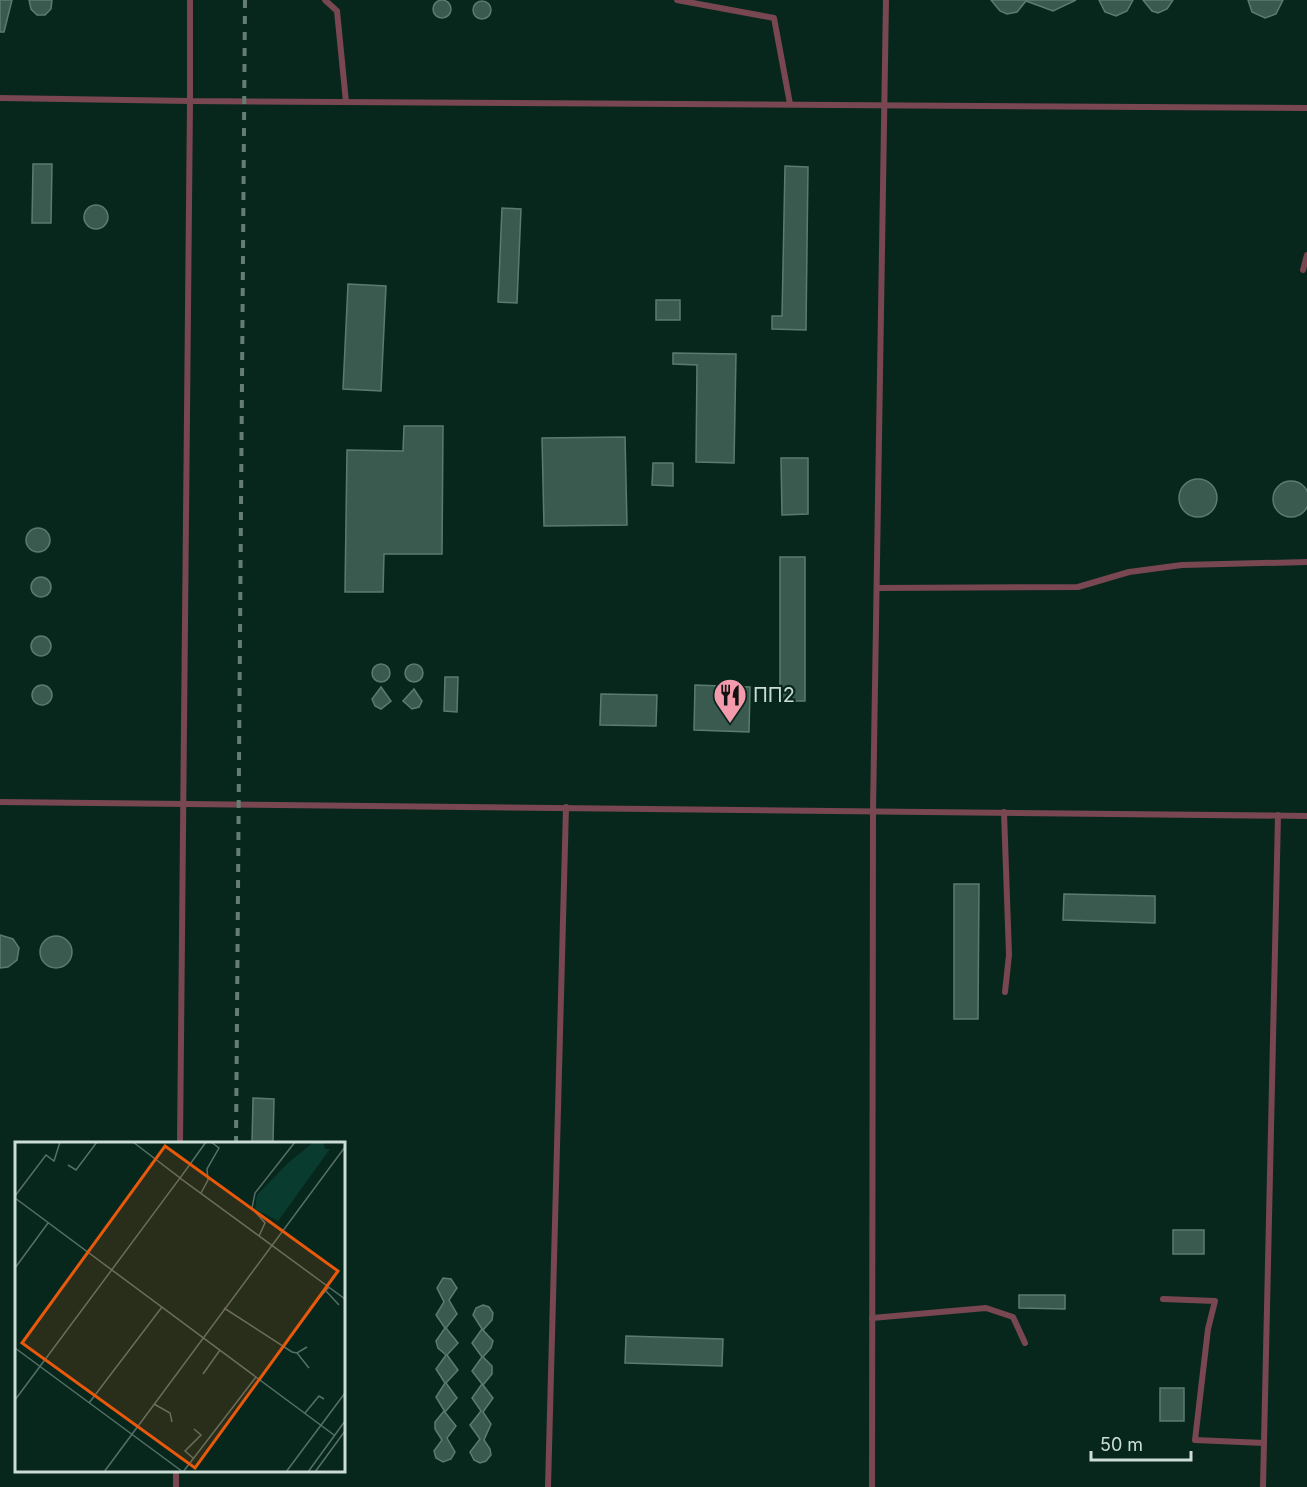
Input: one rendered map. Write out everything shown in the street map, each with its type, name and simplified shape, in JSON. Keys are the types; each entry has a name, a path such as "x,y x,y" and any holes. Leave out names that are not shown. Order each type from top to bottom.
{"lane":[{"path":"180,1142 190,0"},
{"path":"325,0 336,11 346,102"},
{"path":"677,0 774,18 790,105"},
{"path":"872,1487 873,811 886,0"},
{"path":"0,98 1307,108"},
{"path":"1303,270 1307,255"},
{"path":"877,588 1078,587 1129,572 1182,565 1307,562"},
{"path":"0,802 1307,816"},
{"path":"548,1487 566,807"},
{"path":"1004,812 1010,955 1005,992"},
{"path":"1263,1487 1278,816"},
{"path":"1163,1299 1215,1301 1208,1329 1195,1440 1264,1443"},
{"path":"872,1318 986,1308 1013,1317 1025,1343"}],"building":[{"path":"0,0 12,0 4,32 0,32"},
{"path":"29,0 52,0 51,9 45,15 37,15 31,9"},
{"path":"438,0 446,0 451,5 449,16 438,18 433,13 433,5"},
{"path":"991,0 1076,0 1053,11 1026,1 1017,12 1007,14 1000,11"},
{"path":"1099,0 1133,0 1127,11 1116,16 1105,12"},
{"path":"1143,0 1173,0 1167,9 1158,13 1152,11"},
{"path":"1248,0 1283,0 1276,14 1265,18 1252,12"},
{"path":"478,1 486,1 491,6 489,17 478,19 473,14 473,6"},
{"path":"33,164 52,164 51,223 32,223"},
{"path":"785,166 808,167 806,330 772,329 772,316 782,316"},
{"path":"96,205 101,206 107,212 107,222 101,228 96,229 91,228 85,222 84,217 85,212 91,206"},
{"path":"502,208 521,209 517,303 498,302"},
{"path":"348,284 386,286 381,391 343,389"},
{"path":"656,300 680,300 680,320 656,320"},
{"path":"673,353 736,354 734,463 696,462 697,365 673,364"},
{"path":"404,426 443,426 442,554 384,554 383,592 345,592 347,450 403,451"},
{"path":"625,437 627,525 544,526 542,438"},
{"path":"781,458 808,458 808,514 782,515"},
{"path":"653,463 673,463 673,486 652,485"},
{"path":"1198,479 1211,485 1217,498 1211,511 1198,517 1185,511 1179,498 1185,485"},
{"path":"1291,481 1304,486 1308,492 1308,506 1304,512 1291,517 1278,512 1273,499 1278,486"},
{"path":"38,528 47,531 50,540 47,549 38,552 29,549 26,540 29,531"},
{"path":"780,557 805,557 805,701 780,701"},
{"path":"41,577 48,580 51,587 48,594 41,597 34,594 31,587 34,580"},
{"path":"41,636 48,639 51,646 48,653 41,656 34,653 31,646 34,639"},
{"path":"381,664 387,667 390,673 387,679 381,682 375,679 372,673 375,667"},
{"path":"414,664 420,667 423,673 420,679 414,682 408,679 405,673 408,667"},
{"path":"445,677 458,677 457,712 444,711"},
{"path":"42,685 49,688 52,695 49,702 42,705 35,702 32,695 35,688"},
{"path":"695,685 750,687 749,732 694,730"},
{"path":"381,687 391,701 381,709 375,706 372,699"},
{"path":"414,689 422,701 419,707 412,709 403,701"},
{"path":"601,694 657,695 656,726 600,725"},
{"path":"954,884 979,884 978,1019 954,1019"},
{"path":"1064,894 1155,896 1155,923 1063,920"},
{"path":"0,935 13,939 19,948 17,960 8,967 0,968"},
{"path":"56,936 67,941 72,952 67,963 56,968 45,963 40,952 45,941"},
{"path":"253,1098 274,1099 273,1142 252,1142"},
{"path":"1173,1230 1204,1230 1204,1254 1173,1254"},
{"path":"443,1278 451,1279 457,1288 449,1300 457,1314 446,1328 458,1343 447,1355 458,1370 446,1383 457,1398 445,1412 436,1397 445,1383 436,1369 446,1355 438,1348 436,1341 445,1328 436,1315 444,1302 437,1288"},
{"path":"1019,1295 1065,1295 1065,1309 1019,1308"},
{"path":"483,1305 489,1307 493,1313 492,1320 483,1330 493,1341 491,1348 483,1357 492,1366 492,1374 483,1385 493,1398 483,1412 491,1424 484,1440 491,1455 486,1461 480,1463 474,1460 470,1452 480,1439 470,1425 481,1411 472,1398 482,1384 472,1371 482,1357 472,1343 482,1329 473,1315 476,1308"},
{"path":"626,1336 723,1339 722,1366 625,1363"},
{"path":"1160,1388 1184,1388 1184,1421 1160,1421"},
{"path":"444,1411 456,1426 447,1438 455,1452 451,1459 443,1462 436,1458 434,1451 442,1440 435,1429 435,1422"}],"railway":[{"path":"236,1142 245,0"}],"place":[{"name":"ПП2","path":"730,724"}]}
